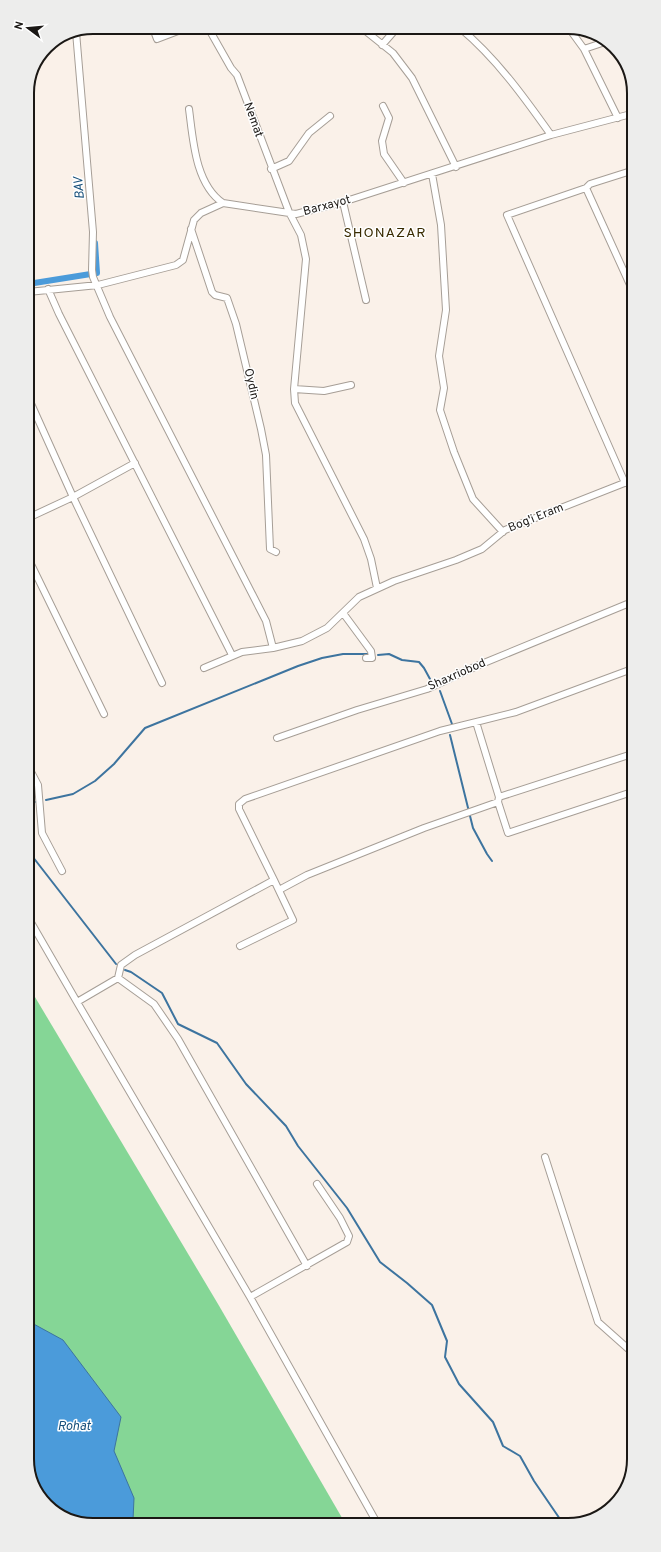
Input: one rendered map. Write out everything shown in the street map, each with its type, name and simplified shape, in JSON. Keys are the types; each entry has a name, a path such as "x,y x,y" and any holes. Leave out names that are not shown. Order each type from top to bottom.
{"street":[{"path":"155,34 157,39 170,34"},
{"name":"Nemat","path":"212,34 231,68 237,75 271,170 289,212 302,235 306,259 294,389 295,403 364,539 372,559 377,588"},
{"path":"369,34 394,53 412,78 456,167"},
{"path":"382,45 392,34"},
{"path":"466,34 501,69 528,102 551,135"},
{"path":"573,34 584,49 618,118"},
{"path":"76,37 93,232 93,273 110,317 266,621 273,648"},
{"path":"584,49 600,44"},
{"path":"383,106 389,118 382,142 384,154 404,183"},
{"path":"189,109 198,163 210,190 224,203"},
{"name":"Barxayot","path":"224,203 296,214 343,202 456,167 551,135 627,115"},
{"path":"271,170 290,161 309,132 330,116"},
{"path":"625,483 507,215 586,188 590,184 627,172"},
{"path":"432,174 441,225 446,310 439,356 444,388 440,410 454,452 473,499 503,532"},
{"path":"586,188 627,278"},
{"path":"343,202 366,300"},
{"path":"34,291 98,285 176,265 183,260 194,220 201,213 224,203"},
{"name":"Oydin","path":"191,228 212,292 215,295 228,298 236,324 262,428 266,455 270,549 276,552"},
{"path":"48,289 59,314 232,655"},
{"path":"294,389 324,391 351,385"},
{"path":"34,410 73,497 162,683"},
{"path":"34,515 73,497 135,464"},
{"name":"Bog'i Eram","path":"204,668 232,655 302,641 327,628 359,597 377,588 394,580 456,560 482,549 503,532 625,483"},
{"path":"34,570 104,714"},
{"name":"Shaxriobod","path":"277,738 357,710 427,689 479,665 627,604"},
{"path":"343,613 372,651 372,658 366,658"},
{"path":"240,946 293,920 239,809 239,804 242,801 312,774 440,731 516,712 627,671"},
{"path":"476,722 508,832 627,794"},
{"path":"279,890 307,875 464,813 627,756"},
{"path":"34,777 38,785 42,833 62,871"},
{"path":"77,1002 118,978 121,965 135,955 274,880"},
{"path":"34,928 250,1297 374,1518"},
{"path":"118,978 154,1004 178,1039 307,1266"},
{"path":"545,1157 598,1322 627,1348"},
{"path":"250,1297 347,1242 349,1236 340,1218 317,1184"}],"green space":[{"path":"34,995 218,1304 342,1518 89,1518 74,1515 57,1506 46,1495 37,1478 34,1459"}],"water":[{"name":"Rohat","path":"34,1324 63,1340 121,1417 114,1451 134,1498 133,1518 89,1518 67,1512 57,1506 46,1495 37,1478 34,1459"}],"waterway":[{"name":"BAV","path":"34,283 97,273 95,243"},
{"path":"46,800 73,794 95,781 114,764 145,728 298,666 322,658 343,654 368,654"},
{"path":"378,655 389,654 402,660 419,662 430,679"},
{"path":"440,691 452,724"},
{"path":"450,735 473,828 492,861"},
{"path":"34,858 116,964"},
{"path":"125,970 131,972 162,993 178,1024 217,1043 246,1084 286,1126 298,1146 347,1208 380,1262 432,1305 447,1341 445,1357 459,1384 493,1422 503,1446 520,1456 534,1481 559,1518"}],"district":[{"name":"SHONAZAR","path":"385,233"}]}
